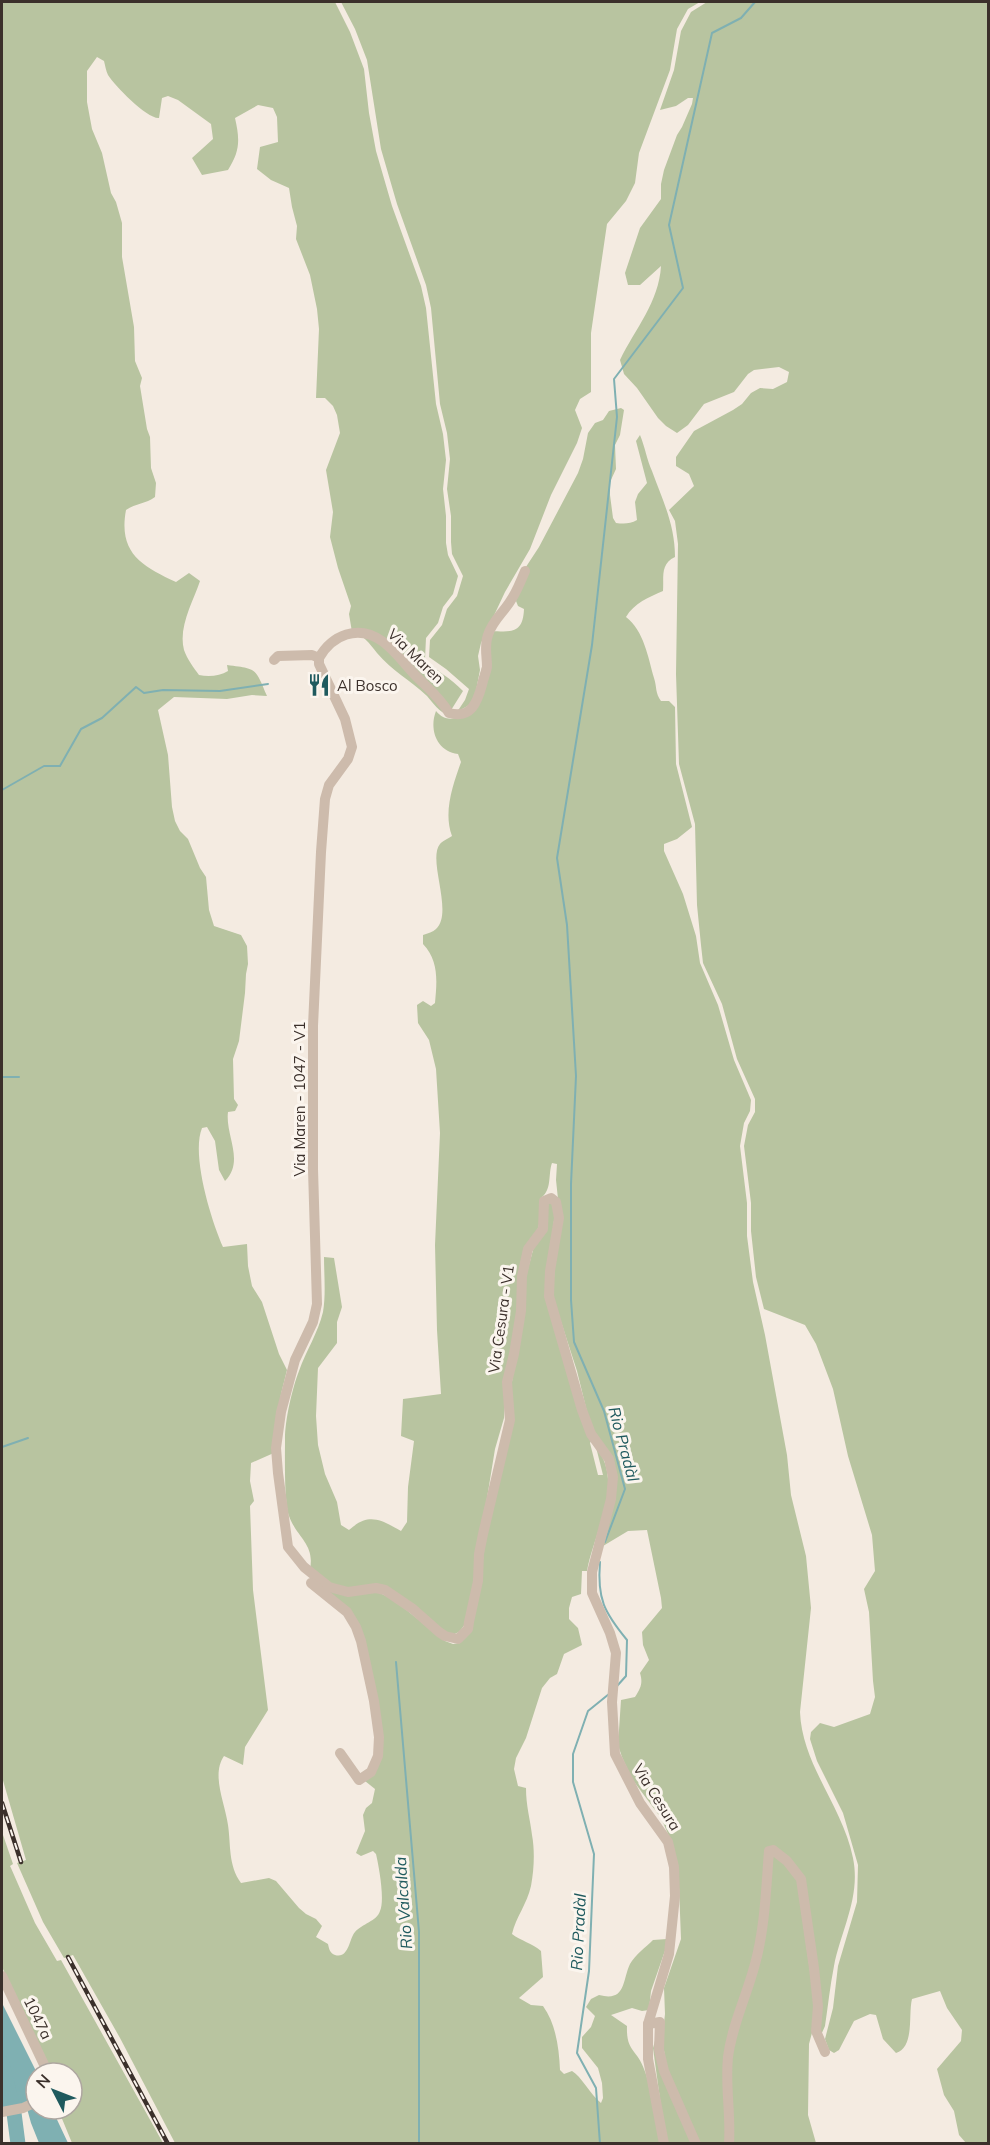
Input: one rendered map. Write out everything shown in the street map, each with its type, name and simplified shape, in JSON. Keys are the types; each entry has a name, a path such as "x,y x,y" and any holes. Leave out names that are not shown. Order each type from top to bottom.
{"street":[{"name":"Via Maren","path":"319,658 337,637 352,632 369,635 381,640 402,660 442,702 449,713 459,716 472,708 479,699 487,668 484,648 488,633 499,613 510,602 525,571"},
{"path":"274,660 278,656 312,655 319,658"},
{"name":"Via Maren - 1047 - V1","path":"310,1573 294,1557 288,1547 276,1448 281,1412 295,1360 313,1322 317,1304 313,1026 321,852 329,785 348,759 352,747 345,719 319,664 319,658"},
{"name":"Via Cesura - V1","path":"310,1573 324,1584 340,1591 360,1592 376,1588 385,1590 413,1609 445,1636 458,1639 468,1629 478,1581 479,1554 485,1523 510,1420 507,1382 521,1311 525,1256 543,1229 544,1201 551,1197 556,1202 559,1218 550,1271 549,1296 582,1410 591,1434 609,1459 614,1477 611,1499 592,1572 592,1593 610,1633 616,1653 613,1686"},
{"path":"310,1573 307,1579 347,1612 356,1626 377,1720 378,1756 371,1772 359,1780 340,1753"},
{"name":"Via Cesura","path":"613,1686 612,1732 615,1754 640,1803 668,1842 674,1867 675,1896 669,1954 648,2024 648,2059 654,2080 664,2144"},
{"path":"729,2144 730,2126 726,2082 729,2055 755,1964 764,1919 769,1851 773,1850 787,1861 801,1879 818,2006 816,2031 825,2052"},
{"name":"1047a","path":"2,1976 42,2061"},
{"path":"648,2024 660,2022 659,2050 664,2072 696,2144"},
{"path":"2,2112 24,2108"}],"green space":[{"path":"2,2 335,2 350,32 364,69 376,151 392,206 421,286 426,308 436,404 443,434 446,460 443,489 446,543 448,555 458,576 453,594 443,607 438,623 426,638 425,659 463,691 448,715 439,710 421,690 389,665 363,637 352,632 349,614 351,606 330,537 333,512 326,470 340,433 333,406 325,398 316,398 319,329 317,309 310,275 296,239 297,226 289,188 271,180 257,169 260,147 278,142 277,117 273,108 258,105 235,118 238,145 228,170 202,175 192,158 213,139 211,124 178,100 168,96 162,98 159,118 147,113 117,86 108,75 104,61 97,57 87,71 87,102 92,129 102,153 111,193 122,223 122,257 134,327 135,361 142,378 140,386 150,437 151,468 156,483 155,497 126,510 124,525 126,537 135,556 153,570 176,582 189,573 200,581 183,632 184,650 199,675 222,674 228,671 227,665 250,669 257,675 267,696 252,695 227,699 174,697 158,710 168,755 175,821 180,831 188,839 206,877 209,910 214,926 241,935 247,946 245,993 239,1041 233,1059 234,1099 238,1105 235,1111 228,1112 234,1156 233,1165 225,1181 219,1170 215,1141 207,1127 202,1128 199,1154 204,1188 223,1247 247,1244 252,1286 262,1302 279,1354 287,1370 281,1394 276,1452 251,1463 250,1481 254,1501 250,1506 253,1590 268,1710 245,1747 243,1765 224,1756 220,1764 220,1789 234,1869 241,1883 269,1878 276,1881 299,1908 316,1919 322,1926 316,1937 328,1944 330,1951 335,1955 343,1954 355,1932 376,1917 380,1911 382,1892 376,1854 373,1851 361,1856 356,1853 365,1831 363,1815 372,1803 375,1789 365,1781 374,1760 376,1731 358,1629 314,1582 376,1591 394,1600 445,1641 453,1644 460,1643 483,1553 511,1389 526,1276 546,1202 551,1201 555,1213 547,1273 598,1475 603,1475 596,1447 604,1461 608,1476 608,1492 587,1571 582,1571 581,1594 572,1597 569,1608 569,1619 578,1628 582,1645 564,1654 557,1674 550,1678 542,1688 514,1769 518,1786 526,1788 534,1860 529,1893 512,1934 541,1951 543,1977 519,1998 531,2005 543,2006 556,2036 560,2070 564,2074 572,2071 575,2073 601,2103 602,2083 598,2068 582,2048 582,2037 591,2027 595,2016 586,2007 591,1999 599,1995 614,1996 619,1993 635,1957 653,1940 667,1939 668,1942 651,1991 649,2010 642,2011 632,2008 611,2015 627,2026 628,2041 644,2069 660,2143 175,2143 73,1955 64,1958 43,1922 17,1863 26,1860 2,1777"},
{"path":"341,2 700,2 688,9 677,29 670,70 639,153 635,183 626,201 607,224 591,333 591,392 580,399 575,410 582,428 577,443 551,495 530,549 505,592 481,643 478,656 480,670 475,696 471,704 457,712 469,689 429,657 430,640 442,625 447,609 457,596 463,576 452,554 451,516 447,489 450,459 440,404 431,308 426,285 397,204 381,149 367,60"},
{"path":"707,2 988,2 988,2143 966,2143 959,2135 954,2111 944,2095 937,2069 961,2041 962,2030 947,2008 940,1991 912,1999 910,2029 906,2044 896,2053 883,2039 876,2015 870,2014 854,2021 839,2050 834,2053 829,2050 825,2039 833,2008 838,1966 857,1902 858,1865 843,1813 817,1761 810,1739 811,1732 820,1723 834,1727 870,1714 875,1697 869,1612 864,1589 875,1571 872,1535 848,1456 833,1389 816,1344 805,1325 764,1309 756,1277 744,1146 748,1125 755,1112 755,1099 737,1059 722,1004 703,963 697,905 695,824 679,764 676,674 678,544 675,521 669,510 694,486 689,474 676,466 676,457 694,431 733,410 742,404 751,393 760,388 773,389 787,382 789,372 779,367 754,370 734,392 704,404 688,425 677,433 658,418 624,374 620,360 656,292 661,266 640,285 628,285 625,273 640,228 661,199 664,170 693,98 660,110 674,70 681,31 691,12"},
{"path":"621,408 624,410 620,435 615,445 616,469 610,482 613,518 616,523 629,523 637,520 635,502 647,483 636,441 640,435 668,513 673,534 675,557 665,567 663,591 638,604 626,617 641,637 659,698 661,701 669,701 675,707 676,764 692,827 677,839 664,844 664,851 683,894 696,936 700,963 718,1005 734,1060 751,1100 740,1146 747,1203 747,1236 753,1282 787,1455 791,1495 806,1556 811,1608 800,1712 802,1731 815,1768 848,1839 855,1872 852,1900 834,1966 825,2026 821,2035 807,1891 774,1848 757,1942 735,2018 727,2143 699,2143 669,2078 662,2040 665,2014 664,1988 681,1939 679,1887 672,1843 661,1818 632,1779 618,1745 621,1700 635,1697 640,1688 640,1673 649,1660 643,1645 642,1632 662,1608 661,1598 647,1530 628,1531 603,1546 616,1483 589,1420 577,1371 553,1297 558,1199 557,1164 552,1163 549,1186 542,1197 541,1217 520,1294 504,1418 495,1449 467,1621 461,1630 454,1634 446,1633 387,1588 340,1589 310,1569 311,1560 308,1547 292,1524 287,1509 285,1431 289,1405 299,1371 323,1312 324,1257 334,1258 342,1307 337,1322 337,1343 318,1368 316,1416 318,1445 325,1474 337,1502 341,1525 349,1530 363,1521 375,1520 401,1531 407,1522 408,1487 414,1441 401,1436 403,1399 441,1394 435,1245 440,1133 436,1069 429,1040 418,1023 417,1005 423,1001 431,1006 435,1003 436,972 432,957 423,944 423,935 435,930 441,921 442,899 436,862 437,852 441,843 452,836 448,818 449,808 452,789 461,762 458,754 444,749 436,738 434,718 436,711 448,719 457,718 471,711 491,631 515,630 521,623 524,609 518,606 516,601 520,576 539,547 578,473 588,433 595,423 603,420 609,411"},
{"path":"2,1832 13,1864 10,1866 35,1923 57,1961 61,1960 163,2143 72,2143 63,2121 84,2121 84,2061 46,2061 2,1967"},
{"path":"777,1855 797,1880 815,2006 809,2044 808,2115 816,2143 733,2144 730,2067 771,1858"},
{"path":"657,2034 693,2143 666,2143 653,2048"}],"water":[{"path":"2,2003 31,2061 24,2061 24,2105 2,2109"},
{"path":"30,2121 58,2121 68,2143 39,2143"}],"waterway":[{"path":"605,1542 625,1489 604,1411 574,1342 571,1300 571,1184 576,1076 567,925 557,858 592,645 617,417 614,379 683,288 669,225 712,33 741,18 755,2"},
{"path":"2,790 44,766 60,766 81,729 102,718 136,687 144,693 163,690 220,691 268,684"},
{"path":"2,1077 19,1077"},
{"path":"2,1447 28,1438"},
{"name":"Rio Pradàl","path":"600,1562 601,1596 608,1613 627,1640 626,1676 617,1686"},
{"name":"Rio Valcalda","path":"396,1662 419,1932 419,2144"},
{"name":"Rio Pradàl","path":"600,2144 596,2088 577,2053 589,1971 594,1854 573,1782 573,1754 588,1711 609,1694"},
{"path":"2,2063 14,2113 18,2144"}],"railway":[{"path":"2,1803 21,1862"},
{"path":"68,1957 168,2144"}],"place":[{"name":"Al Bosco","path":"319,685"}]}
